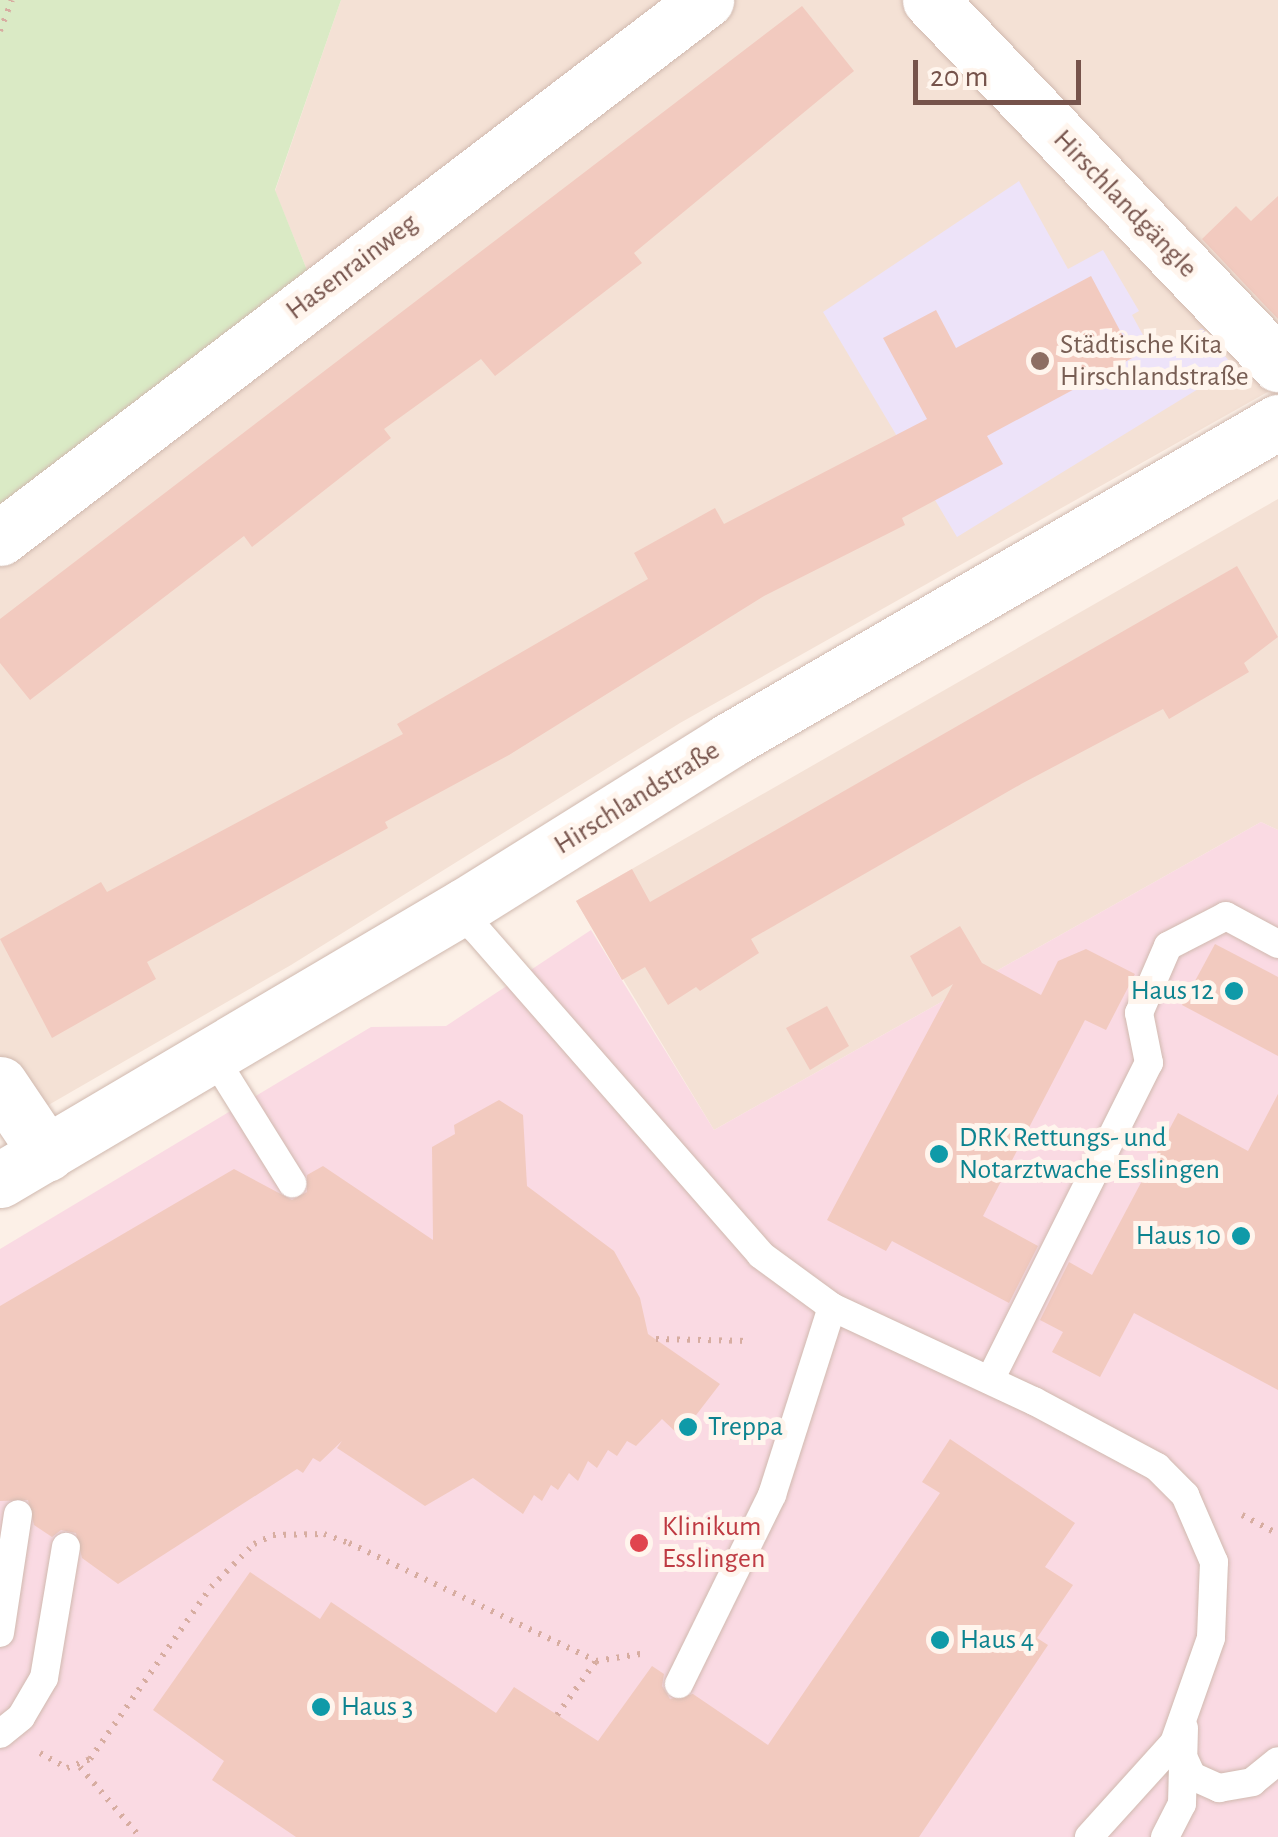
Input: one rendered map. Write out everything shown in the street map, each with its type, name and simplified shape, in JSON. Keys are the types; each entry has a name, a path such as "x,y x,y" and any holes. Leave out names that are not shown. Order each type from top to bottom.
{"street":[{"name":"Hasenrainweg","path":"0,538 706,0"},
{"name":"Hirschlandgängle","path":"930,0 1278,364"},
{"name":"Hirschlandstraße","path":"23,1167 466,905 728,741 1278,422"},
{"path":"0,1084 23,1167"}],"lane":[{"path":"466,905 475,928 736,1232 832,1307 990,1380 1157,1467 1196,1512 1214,1562 1217,1600 1184,1726 1182,1804 1165,1837"},
{"path":"990,1380 1149,1063 1138,1014 1168,946 1226,916 1278,944"},
{"path":"213,1056 292,1183"},
{"path":"685,1672 772,1496 832,1307"},
{"path":"0,1634 18,1514"},
{"path":"2,1732 44,1678 66,1547"},
{"path":"1088,1837 1163,1760 1184,1726"},
{"path":"1185,1761 1192,1776 1220,1788 1252,1782 1278,1761"}],"path":[{"path":"0,31 12,0"},
{"path":"656,1339 750,1341"},
{"path":"2,1732 68,1768 80,1767 211,1587 254,1544 272,1535 324,1534 349,1543 596,1662 655,1650 685,1672"},
{"path":"557,1716 596,1662"},
{"path":"80,1767 140,1837"}],"shaded area":[{"path":"341,0 1278,0 1278,386 680,723 291,965 0,1133 0,559 307,270 275,191"},
{"name":"Städtische Kita Hirschlandstraße","path":"1019,181 1068,269 1103,250 1139,311 1132,315 1154,355 1202,328 1234,367 957,537 823,312"},
{"path":"1278,499 1278,830 1261,822 714,1130 576,901"},
{"name":"Klinikum Esslingen","path":"1261,822 1278,830 1278,1837 0,1837 0,1249 371,1027 446,1026 591,930 714,1130"}],"green space":[{"path":"0,0 341,0 275,190 307,270 0,507"}],"building":[{"path":"802,6 854,71 634,253 642,263 495,376 481,359 384,429 391,438 252,547 244,536 30,700 0,663 0,619"},
{"path":"1278,196 1278,319 1202,239 1236,206 1251,221"},
{"path":"1091,276 1134,357 987,436 1003,464 902,518 905,525 764,596 509,755 385,822 388,828 147,962 156,979 52,1038 0,939 101,882 107,892 403,734 397,724 648,579 634,553 715,508 724,524 927,419 883,338 936,310 956,348"},
{"path":"1237,566 1278,637 1244,663 1249,672 1169,719 1163,709 1023,783 751,939 759,953 700,991 696,987 668,1005 645,967 622,980 576,901 632,869 650,902"},
{"name":"DRK Rettungs- und Notarztwache Esslingen","path":"960,926 982,963 1041,995 1058,961 1086,949 1135,974 1106,1030 1085,1020 983,1216 1038,1246 1009,1303 892,1241 886,1251 827,1220 953,984 932,997 910,956"},
{"name":"Haus 12","path":"1215,944 1278,977 1278,1056 1182,1005"},
{"path":"827,1006 849,1046 810,1070 786,1028"},
{"path":"1278,1094 1278,1390 1134,1313 1100,1377 1052,1352 1063,1332 1040,1320 1069,1262 1092,1275 1178,1113 1248,1151"},
{"path":"499,1100 523,1115 527,1186 614,1251 640,1298 648,1334 720,1384 680,1436 662,1419 636,1446 627,1441 617,1456 608,1450 597,1468 588,1461 578,1481 569,1473 558,1490 551,1485 542,1501 534,1495 523,1514 473,1478 425,1506 337,1448 342,1441 320,1462 313,1458 303,1473 297,1469 118,1584 82,1558 76,1533 61,1530 52,1537 34,1525 28,1500 0,1501 0,1306 234,1169 292,1200 307,1192 307,1175 323,1166 433,1240 432,1147 455,1134 454,1125"},
{"path":"950,1439 1075,1523 1045,1567 1073,1585 1037,1638 1048,1645 919,1837 296,1837 212,1780 224,1761 153,1710 250,1572 320,1619 331,1602 496,1713 514,1687 598,1741 652,1666 664,1674 662,1686 670,1699 693,1694 768,1745 940,1493 922,1482"}],"place":[{"name":"Städtische Kita Hirschlandstraße","path":"1040,361"},
{"name":"Haus 12","path":"1234,991"},
{"name":"DRK Rettungs- und Notarztwache Esslingen","path":"939,1154"},
{"name":"Haus 10","path":"1241,1236"},
{"name":"Treppa","path":"688,1427"},
{"name":"Klinikum Esslingen","path":"639,1543"},
{"name":"Haus 4","path":"940,1640"},
{"name":"Haus 3","path":"321,1707"}]}
